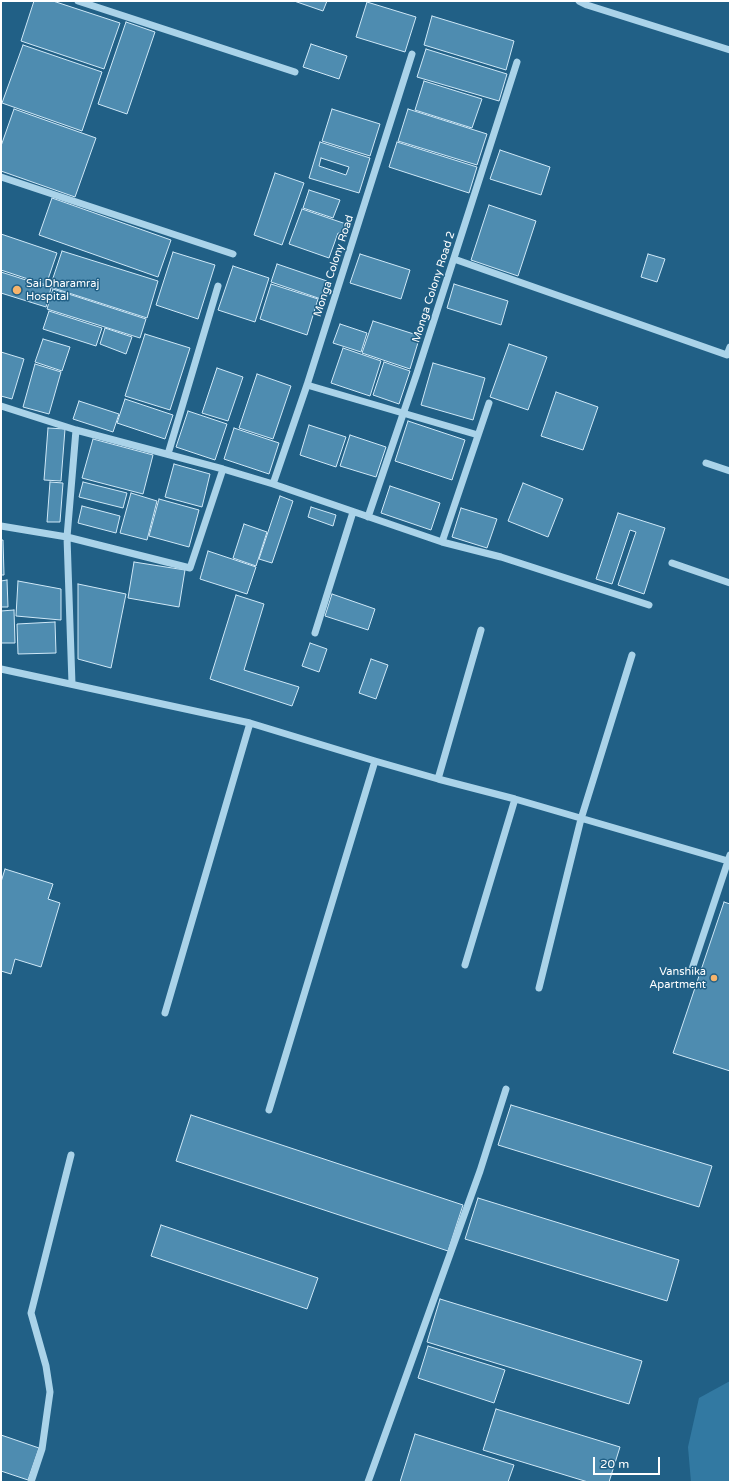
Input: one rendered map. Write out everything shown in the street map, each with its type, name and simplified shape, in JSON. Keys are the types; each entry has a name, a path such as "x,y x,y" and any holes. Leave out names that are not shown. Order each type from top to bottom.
{"street":[{"path":"78,1 295,72"},
{"path":"578,1 730,50"},
{"name":"Monga Colony Road","path":"273,484 307,385 412,54"},
{"name":"Monga Colony Road 2","path":"368,517 404,413 517,62"},
{"path":"1,177 233,254"},
{"path":"454,259 728,355 730,347"},
{"path":"168,454 218,286"},
{"path":"307,385 478,435"},
{"path":"442,542 489,403"},
{"path":"1,406 76,430 223,469 273,484 442,542 501,557 650,605"},
{"path":"72,684 67,537 76,430"},
{"path":"706,463 730,471"},
{"path":"1,526 67,537 190,568 223,469"},
{"path":"314,632 353,512"},
{"path":"672,563 730,583"},
{"path":"438,779 481,630"},
{"path":"539,988 581,819 632,655"},
{"path":"1,670 250,723 438,779 729,858 691,972"},
{"path":"165,1013 250,723"},
{"path":"269,1110 375,761"},
{"path":"465,965 515,799"},
{"path":"368,1482 480,1171 506,1089"},
{"path":"31,1482 42,1449 50,1392 46,1366 31,1313 71,1155"}],"shaded area":[{"path":"730,1381 730,1482 691,1482 688,1447 699,1398"}],"building":[{"path":"34,1 53,1 120,23 104,69 21,41"},
{"path":"294,1 327,1 323,11"},
{"path":"367,2 416,17 405,52 356,37"},
{"path":"432,16 514,41 506,70 424,45"},
{"path":"126,22 155,32 127,114 98,104"},
{"path":"311,44 347,56 339,79 303,67"},
{"path":"23,45 102,72 82,131 2,103"},
{"path":"426,49 507,74 499,101 417,77"},
{"path":"424,81 482,99 472,128 415,110"},
{"path":"14,109 96,138 75,197 1,171 1,146"},
{"path":"332,109 380,124 370,156 322,141"},
{"path":"408,109 487,134 477,165 398,141"},
{"path":"320,142 370,158 359,193 309,178","holes":["321,158 349,167 346,175 319,166"]},
{"path":"397,142 477,167 469,193 389,167"},
{"path":"500,150 550,167 541,195 490,179"},
{"path":"275,173 304,183 282,245 254,235"},
{"path":"309,190 340,200 333,218 303,208"},
{"path":"52,198 171,240 158,277 39,235"},
{"path":"489,205 536,221 518,276 471,260"},
{"path":"302,209 349,225 345,235 338,233 329,258 289,244"},
{"path":"1,234 57,253 46,285 1,270"},
{"path":"62,251 158,281 147,318 50,287"},
{"path":"173,252 215,265 198,319 156,305"},
{"path":"360,254 410,270 401,299 350,283"},
{"path":"648,254 665,259 657,282 641,277"},
{"path":"277,264 327,281 321,299 271,282"},
{"path":"233,266 269,278 255,322 218,310"},
{"path":"1,272 51,288 46,307 1,293"},
{"path":"271,284 318,299 307,335 260,319"},
{"path":"454,284 508,301 501,325 447,308"},
{"path":"53,289 146,319 140,338 47,309"},
{"path":"49,311 102,328 96,346 43,329"},
{"path":"373,321 420,336 410,369 362,353"},
{"path":"340,324 367,333 361,352 333,343"},
{"path":"105,328 132,337 126,354 100,344"},
{"path":"145,334 190,348 170,410 125,396"},
{"path":"43,339 70,347 62,371 35,362"},
{"path":"509,344 547,357 528,410 490,397"},
{"path":"343,348 381,361 370,396 331,383"},
{"path":"1,352 24,359 12,399 1,396"},
{"path":"384,362 410,371 399,404 373,395"},
{"path":"433,363 485,378 473,420 421,405"},
{"path":"35,364 61,372 49,414 23,407"},
{"path":"217,368 243,377 228,421 202,413"},
{"path":"257,374 291,386 273,439 239,428"},
{"path":"556,392 598,407 583,450 541,436"},
{"path":"125,399 173,415 165,439 117,423"},
{"path":"79,401 119,414 113,432 73,419"},
{"path":"188,411 227,424 215,460 176,447"},
{"path":"408,421 465,440 452,480 395,461"},
{"path":"309,425 346,437 336,467 300,455"},
{"path":"48,428 65,429 61,481 44,480"},
{"path":"234,428 279,443 269,474 224,459"},
{"path":"350,435 386,447 376,477 340,466"},
{"path":"93,439 153,455 143,494 82,478"},
{"path":"174,464 210,474 202,507 165,497"},
{"path":"50,482 63,483 60,522 47,522"},
{"path":"83,482 127,493 123,508 79,497"},
{"path":"523,483 563,499 548,537 508,521"},
{"path":"390,486 440,503 431,530 381,513"},
{"path":"131,493 157,501 147,540 120,533"},
{"path":"280,496 293,501 272,563 259,559"},
{"path":"159,499 199,510 189,547 149,536"},
{"path":"82,506 120,516 116,533 78,523"},
{"path":"311,507 336,515 333,526 308,517"},
{"path":"461,508 497,519 487,548 452,537"},
{"path":"618,513 665,528 644,594 618,585 636,532 630,530 612,584 596,579"},
{"path":"244,524 267,532 256,566 233,558"},
{"path":"1,540 3,540 4,575 1,575"},
{"path":"208,551 256,567 247,594 200,579"},
{"path":"134,562 185,570 179,607 128,598"},
{"path":"7,580 8,607 1,607 1,581"},
{"path":"18,581 61,589 61,620 16,616"},
{"path":"78,584 126,594 111,668 78,659"},
{"path":"332,594 375,609 368,630 325,616"},
{"path":"236,595 264,604 244,670 299,687 292,706 210,679"},
{"path":"14,610 15,643 1,643 1,611"},
{"path":"55,622 56,653 18,654 17,624"},
{"path":"310,643 327,649 319,672 302,666"},
{"path":"371,659 388,665 376,699 359,693"},
{"path":"5,869 53,884 48,899 60,903 41,967 15,959 11,974 1,971 1,882"},
{"name":"Vanshika Apartment","path":"724,902 730,904 730,1071 673,1053"},
{"path":"511,1105 712,1166 699,1207 498,1145"},
{"path":"191,1115 463,1205 448,1251 176,1161"},
{"path":"478,1198 679,1260 667,1301 465,1239"},
{"path":"161,1225 318,1278 307,1309 151,1256"},
{"path":"440,1299 642,1361 629,1404 427,1342"},
{"path":"428,1346 505,1370 494,1403 418,1378"},
{"path":"496,1409 620,1447 609,1482 588,1482 483,1450"},
{"path":"415,1434 514,1465 508,1482 400,1482"},
{"path":"1,1435 39,1448 28,1480 1,1471"}],"place":[{"name":"Sai Dharamraj Hospital","path":"17,290"},
{"name":"Vanshika Apartment","path":"714,978"}]}
